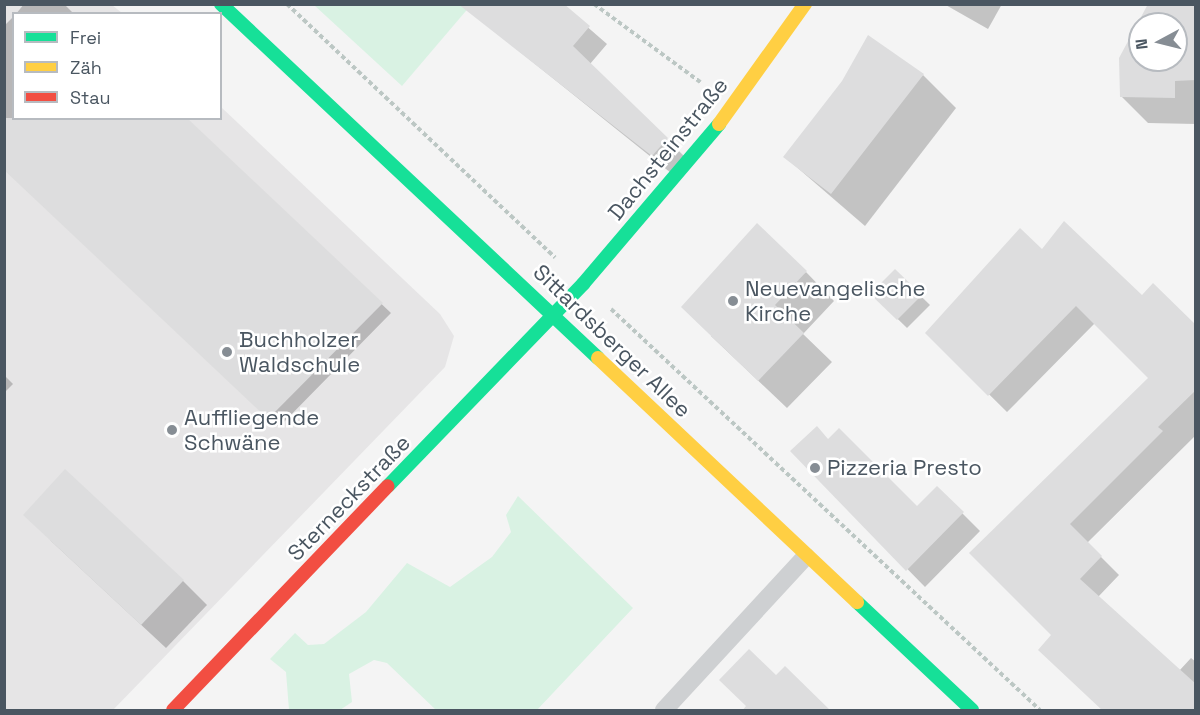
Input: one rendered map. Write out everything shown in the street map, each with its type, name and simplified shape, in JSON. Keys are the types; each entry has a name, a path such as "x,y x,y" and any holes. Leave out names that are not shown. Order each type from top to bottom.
{"main road":[{"name":"Sittardsberger Allee","path":"221,4 556,314 806,556 972,711"},
{"name":"Dachsteinstraße","path":"556,314 732,105 805,4"},
{"name":"Sterneckstraße","path":"173,711 556,314"}],"lane":[{"path":"664,711 806,556"}],"path":[{"path":"287,4 1040,711"},
{"path":"594,4 732,105"}],"shaded area":[{"name":"Buchholzer Waldschule","path":"4,5 112,5 121,12 12,12 12,120 222,120 222,108 440,314 454,336 445,367 113,710 5,710"}],"green space":[{"path":"314,5 471,5 402,86"},
{"path":"518,496 633,608 537,710 436,710 387,663 374,660 349,674 352,702 340,710 289,710 286,672 270,659 295,633 308,645 324,644 366,612 407,563 450,587 492,557 511,532 506,515"}],"building":[{"path":"458,4 564,4 590,26 573,46 668,138 652,156"},
{"path":"1148,4 1196,4 1196,80 1175,81 1175,98 1120,97 1119,58 1128,41 1128,72 1188,72 1188,12 1144,12"},
{"path":"868,35 924,74 831,194 783,157 842,81"},
{"path":"4,118 12,118 12,120 189,120 383,303 268,419 4,170"},
{"path":"1064,221 1142,295 1153,283 1196,325 1196,390 1158,427 1163,431 1070,524 1102,556 1080,579 1196,684 1196,711 1103,711 1038,650 1051,635 969,553 1148,378 1076,306 988,396 925,333 1020,228 1042,249"},
{"name":"Neuevangelische Kirche","path":"757,223 807,271 775,305 804,333 758,381 681,307"},
{"path":"895,269 922,295 897,320 870,294"},
{"path":"817,426 828,439 839,428 917,506 937,486 964,512 906,571 790,451"},
{"path":"65,469 184,580 141,625 23,515"},
{"path":"749,649 776,675 785,666 831,711 742,711 746,706 719,680"}],"traffic: fast":[{"path":"221,4 598,358"},
{"path":"388,486 583,284 719,124"},
{"path":"857,602 972,710"}],"traffic: slow":[{"path":"719,124 805,4"},
{"path":"598,358 857,602"}],"traffic: jam":[{"path":"173,710 388,486"}],"place":[{"name":"Neuevangelische Kirche","path":"733,301"},
{"name":"Buchholzer Waldschule","path":"227,352"},
{"name":"Auffliegende Schwäne","path":"172,430"},
{"name":"Pizzeria Presto","path":"815,468"}]}
